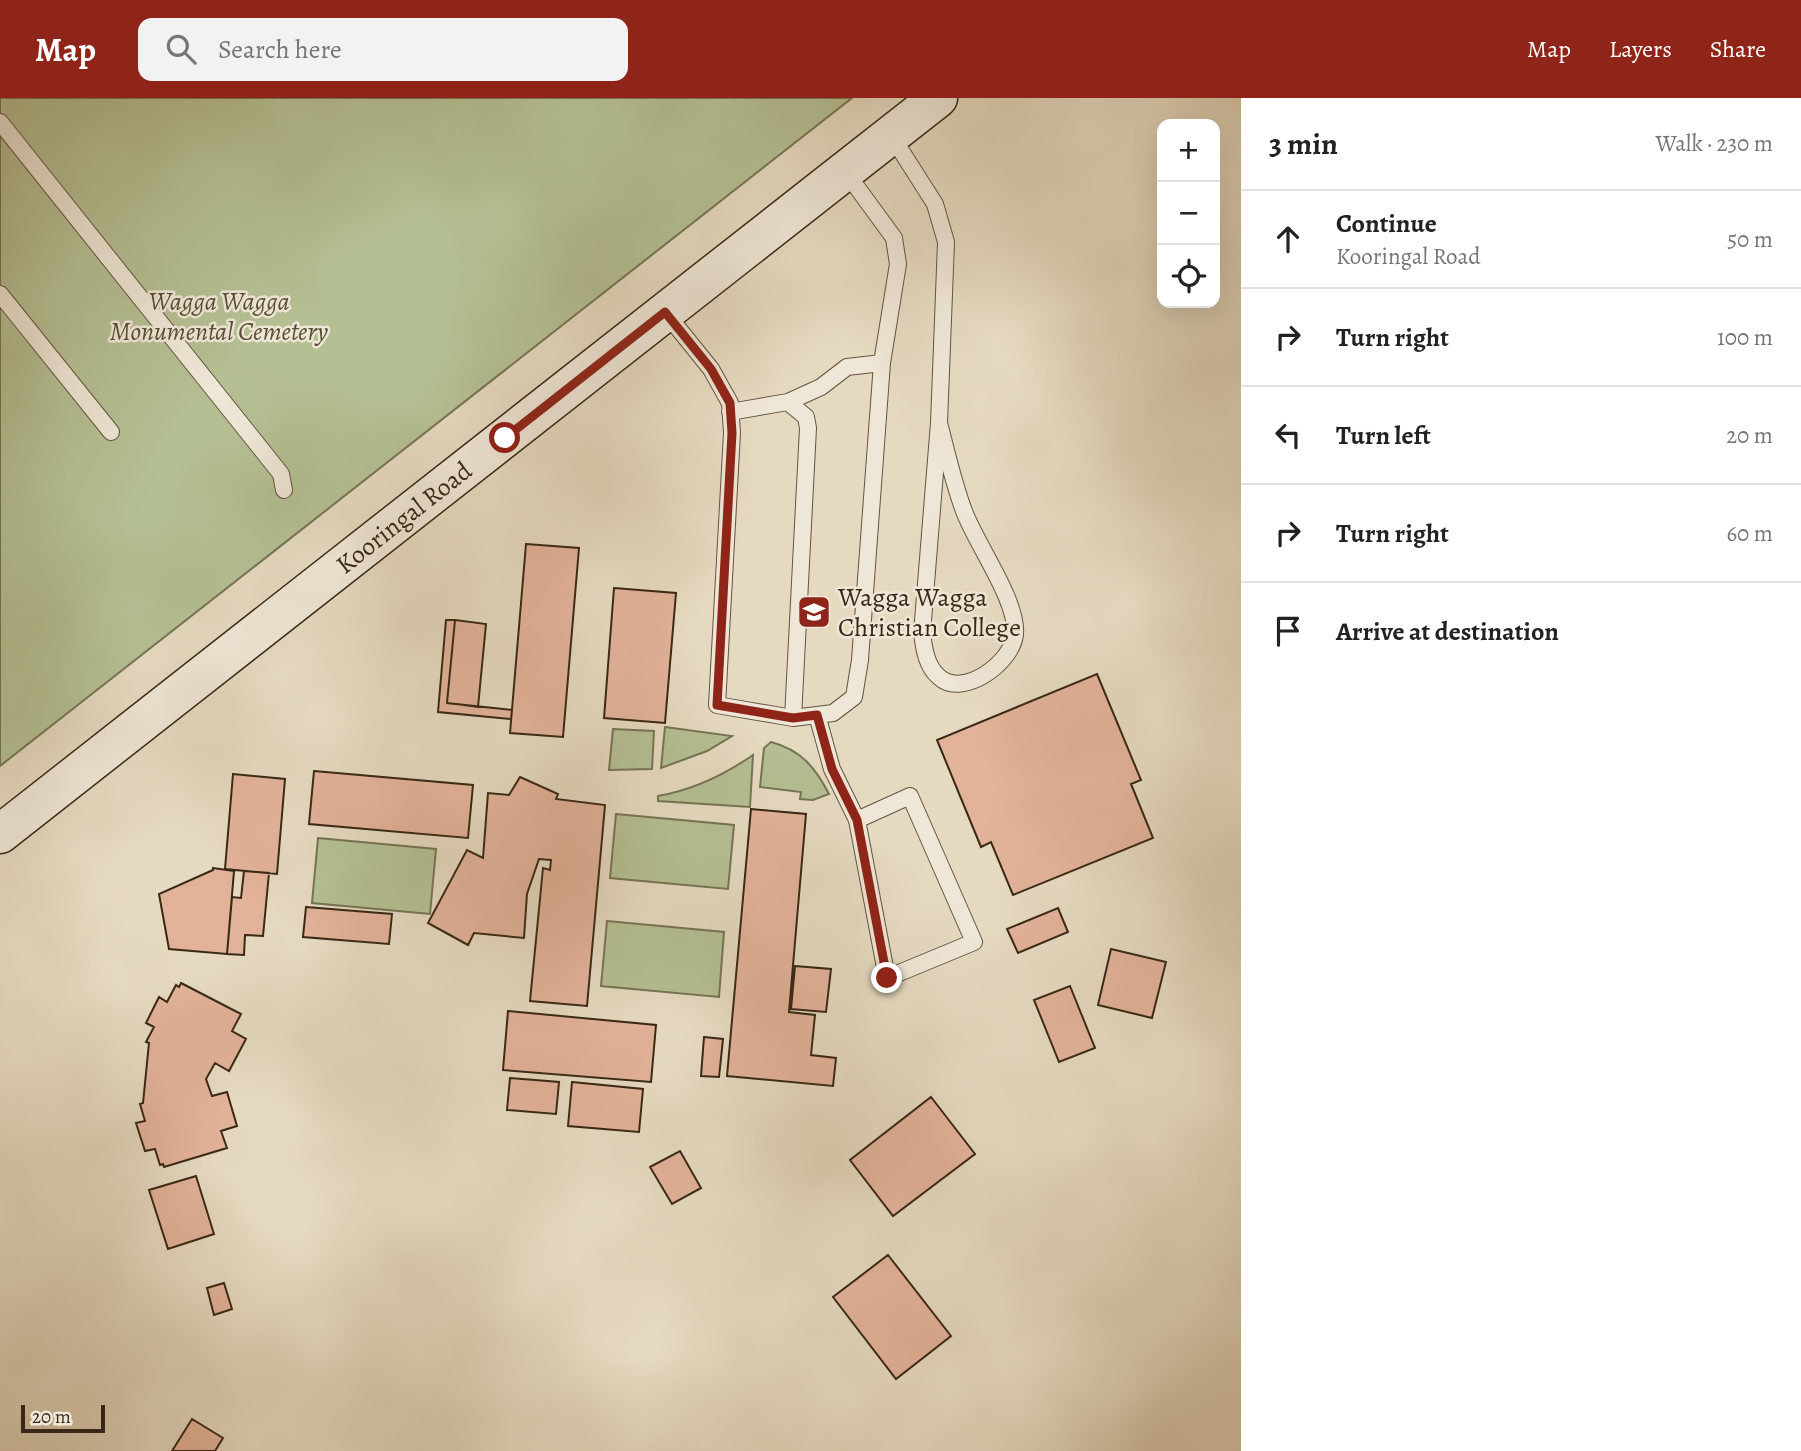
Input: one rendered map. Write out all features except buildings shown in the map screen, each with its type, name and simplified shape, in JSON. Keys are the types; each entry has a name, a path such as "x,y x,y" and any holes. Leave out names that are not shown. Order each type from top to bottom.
{"main road":[{"name":"Kooringal Road","path":"0,834 938,98"}],"lane":[{"path":"0,122 281,474 284,489"},
{"path":"891,135 935,204 946,242 939,423 922,633 926,657 932,669 940,679 962,683 985,675 997,667 1012,647 1014,619 964,512 939,423"},
{"path":"665,312 711,369 730,403 732,433 717,705 793,718 833,713 854,697 860,660 882,363 898,264 894,238 845,171"},
{"path":"0,294 111,432"},
{"path":"730,412 788,402 821,387 847,368 882,363"},
{"path":"788,402 806,417 808,428 793,718"},
{"path":"817,715 832,769 857,820 887,978 974,942 910,796 857,820"}],"green space":[{"name":"Wagga Wagga Monumental Cemetery","path":"0,98 852,98 0,766"},
{"path":"665,727 732,736 707,751 661,768"},
{"path":"613,729 654,731 652,769 609,770"},
{"path":"771,742 782,745 806,761 829,794 813,800 800,799 801,792 760,787 764,748"},
{"path":"753,755 750,807 658,801 658,796 708,781"},
{"path":"616,814 734,825 728,889 610,878"},
{"path":"318,838 436,849 430,914 312,903"},
{"path":"607,921 724,932 719,997 601,986"}],"place":[{"name":"Wagga Wagga Christian College","path":"814,612"}],"route":[{"path":"505,438 665,312 711,369 730,403 732,433 717,705 793,718 817,715 832,769 857,820 887,978"}]}
